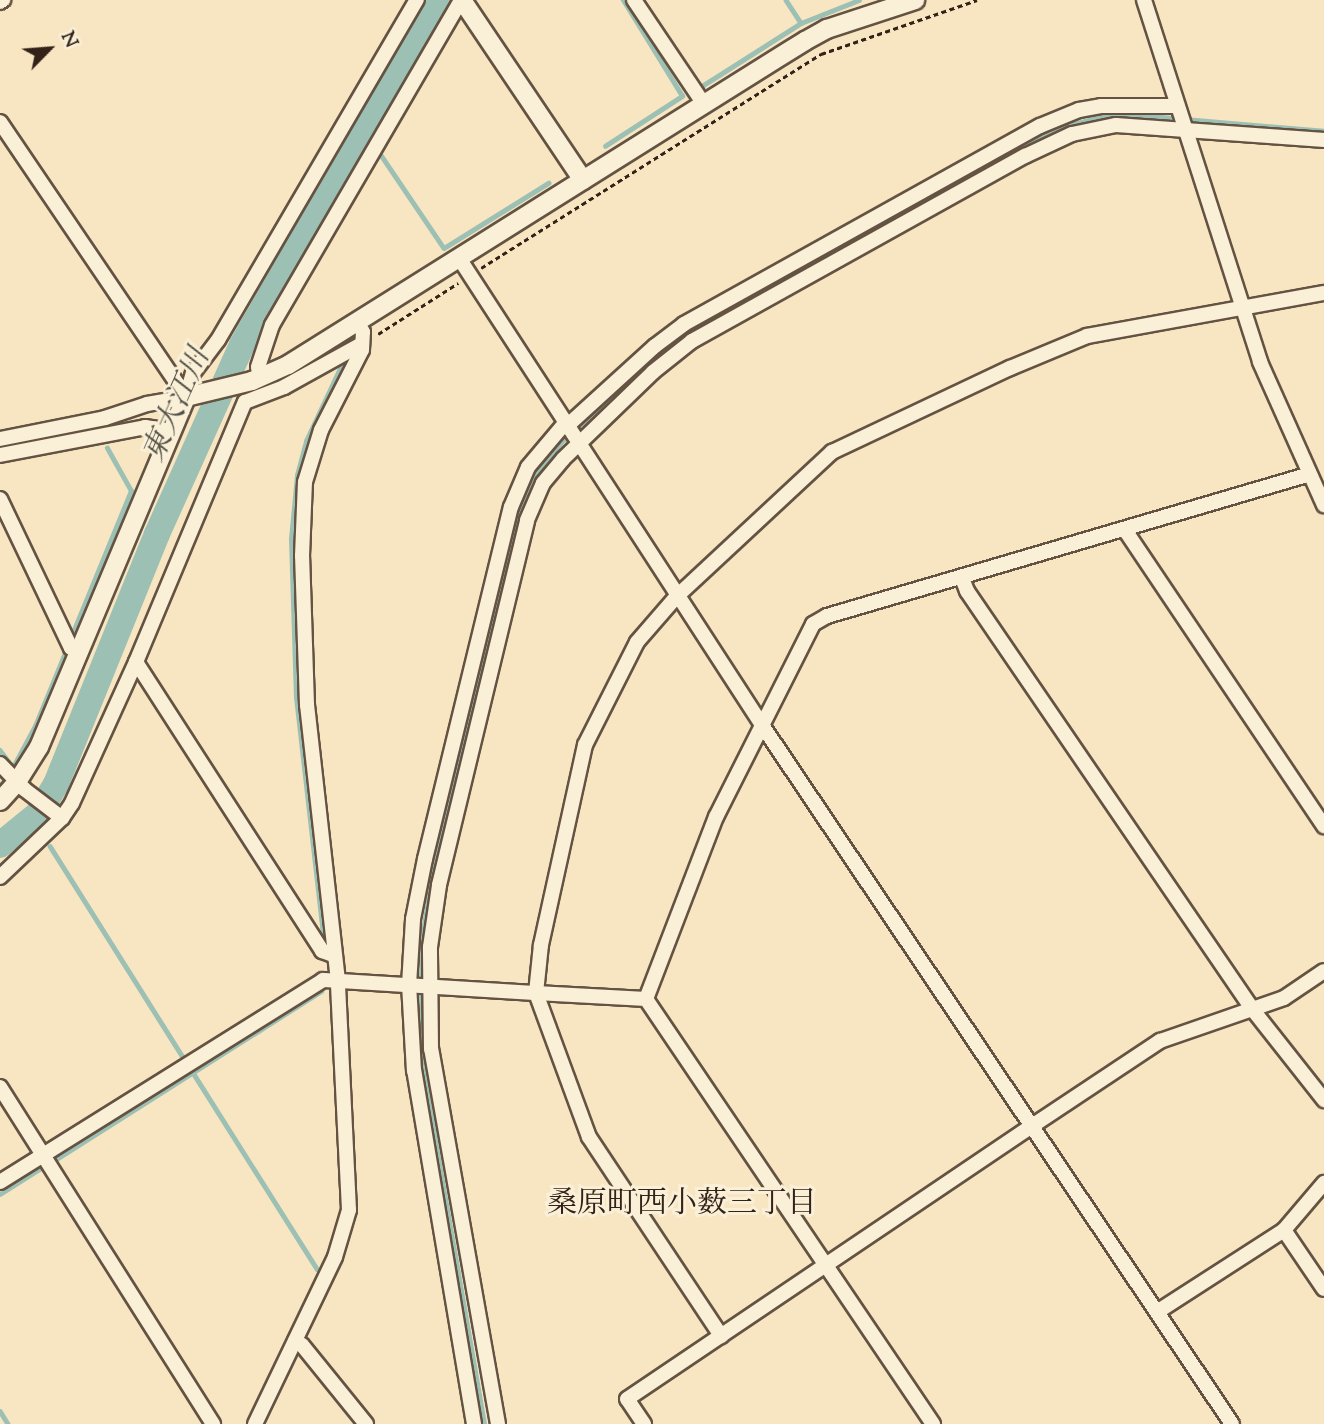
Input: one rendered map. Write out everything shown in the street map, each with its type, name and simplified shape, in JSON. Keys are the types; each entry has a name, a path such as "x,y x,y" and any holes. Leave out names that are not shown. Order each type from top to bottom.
{"street":[{"path":"0,801 20,785 39,747 169,431 192,394 193,373 218,340 417,0"},
{"path":"256,380 272,325 462,0 583,180"},
{"path":"634,0 704,104"},
{"path":"0,439 105,418 256,380 288,365 827,29 915,0"},
{"path":"1144,0 1260,362 1324,505"},
{"path":"474,1424 414,1071 420,986 430,947 439,885 527,520 543,483 571,432 655,346 684,324 1040,126 1079,110 1101,106 1178,108"},
{"path":"0,122 192,394"},
{"path":"498,1424 432,1061 413,919 425,859 511,507 528,467 692,341 1025,156 1072,134 1116,125 1324,140"},
{"path":"460,258 762,725 1232,1424"},
{"path":"721,1336 589,1137 536,993 541,945 585,745 637,642 677,596 832,452 1010,368 1087,336 1324,293"},
{"path":"255,1424 335,1257 348,1210 338,981 307,705 302,556 304,494 321,430 362,351 363,332 357,322"},
{"path":"0,877 72,803 136,662 245,402 284,387 362,344"},
{"path":"0,455 145,426 169,431"},
{"path":"646,999 716,817 813,624 827,617 1310,474"},
{"path":"0,499 71,648 78,652"},
{"path":"1125,530 1324,826"},
{"path":"962,578 967,591 1253,1010 1324,1100"},
{"path":"136,662 322,951 333,955"},
{"path":"0,764 20,785 59,816"},
{"path":"644,1424 627,1399 1032,1126 1160,1041 1284,998 1324,971"},
{"path":"0,1182 323,980 646,999"},
{"path":"646,999 933,1424"},
{"path":"0,1087 214,1424"},
{"path":"1157,1312 1284,1230 1324,1184"},
{"path":"1284,1230 1324,1289"},
{"path":"295,1341 302,1345 366,1424"}],"path":[{"path":"362,344 821,54 977,0"}],"waterway":[{"name":"東大江川","path":"0,845 38,814 56,784 157,534 242,345 439,0"},
{"path":"605,146 682,96 623,0"},
{"path":"786,0 801,23"},
{"path":"702,86 801,23 859,0"},
{"path":"937,191 1047,132 1102,116 1127,114 1324,131"},
{"path":"381,155 444,248 548,183"},
{"path":"484,1424 424,1075 419,992 423,930 434,866 525,496 536,472 563,440 658,354 698,325 920,201"},
{"path":"324,943 296,698 291,539 297,475 306,441 342,364"},
{"path":"71,637 131,491 107,448"},
{"path":"0,750 13,767 35,726 65,653"},
{"path":"0,785 3,782"},
{"path":"50,846 185,1060"},
{"path":"55,1160 321,991"},
{"path":"192,1071 317,1269"},
{"path":"0,1194 41,1168"},
{"path":"0,1411 8,1424"}],"district":[{"name":"桑原町西小薮三丁目","path":"682,1205"}]}
